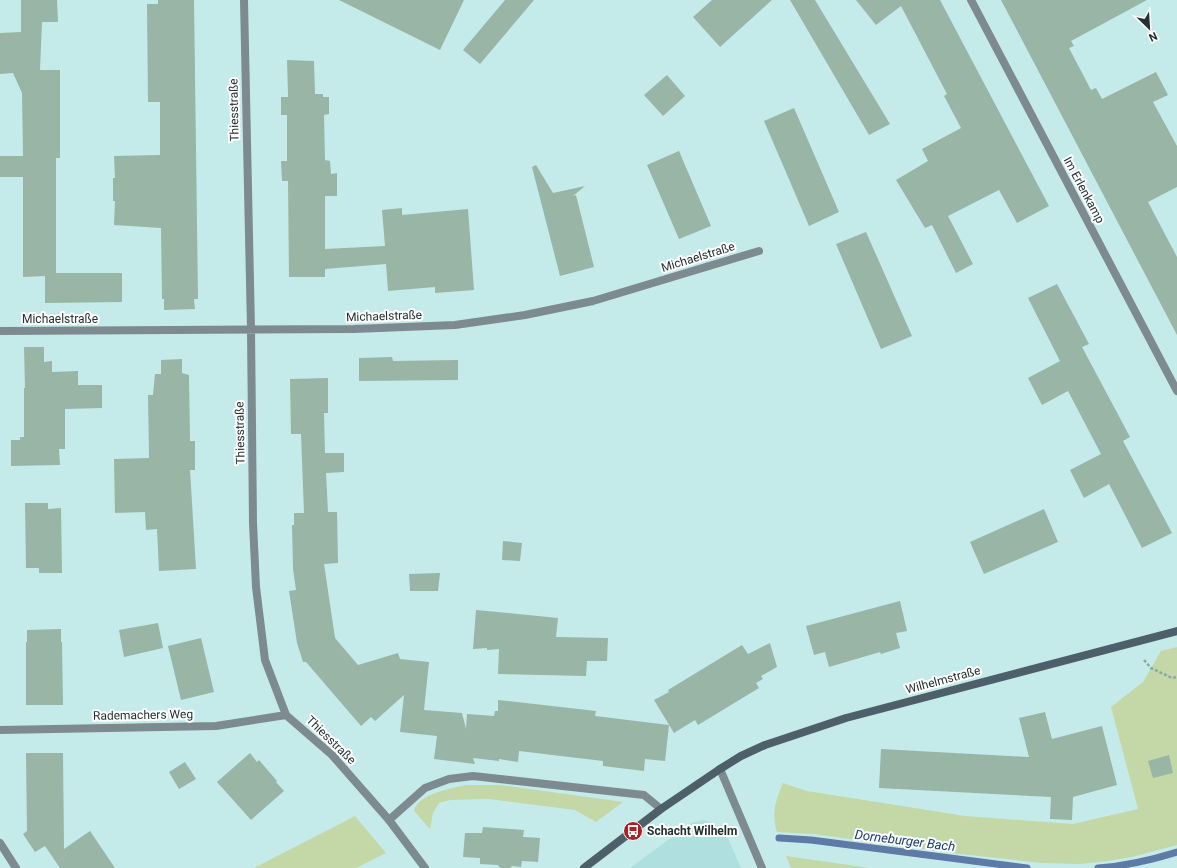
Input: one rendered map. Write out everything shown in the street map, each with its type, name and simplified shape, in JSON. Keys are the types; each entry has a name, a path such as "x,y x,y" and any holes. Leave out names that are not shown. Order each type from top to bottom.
{"street":[{"name":"Thiesstraße","path":"244,0 256,587 265,660 286,715 332,755 389,820 425,868"},
{"name":"Im Erlenkamp","path":"970,0 1177,391"},
{"name":"Michaelstraße","path":"0,331 354,329 455,326 525,315 593,301 759,251"},
{"name":"Wilhelmstraße","path":"584,868 661,810 720,769 741,756 765,745 846,718 1177,631"},
{"name":"Rademachers Weg","path":"0,730 216,726 286,715"},
{"path":"720,769 762,868"},
{"path":"389,820 425,788 449,779 473,776 644,795 661,810"},
{"path":"0,843 16,868"}],"path":[{"path":"1144,660 1151,668 1172,678 1177,677"}],"shaded area":[{"path":"704,820 716,825 726,834 741,868 630,868 691,823"}],"green space":[{"path":"1177,647 1177,845 1132,857 1108,861 1080,864 1042,863 960,854 813,834 777,832 774,813 778,795 783,783 807,791 965,816 1073,824 1138,809 1111,707 1143,682 1161,651"},
{"path":"466,785 500,785 623,802 596,822 575,810 489,799 450,800 439,803 433,813 430,829 414,811 417,805 428,796"},
{"path":"355,816 386,853 356,868 254,868"},
{"path":"786,856 870,868 791,868"}],"building":[{"path":"21,0 57,0 58,22 42,22 40,70 60,70 60,158 56,158 56,273 122,273 122,302 45,303 45,276 23,277 23,177 0,177 0,156 23,156 22,93 13,73 0,74 0,33 21,32"},
{"path":"158,0 194,0 198,299 194,299 195,309 164,310 164,299 162,299 161,228 114,225 114,156 160,155 160,102 148,102 147,4 158,4"},
{"path":"339,0 464,0 440,50"},
{"path":"505,0 534,0 480,64 463,50"},
{"path":"712,0 772,0 720,47 693,17"},
{"path":"790,0 815,0 890,124 869,135"},
{"path":"856,0 940,0 1049,206 1017,223 999,190 948,216 973,264 956,273 932,225 925,228 896,180 928,161 922,149 961,128 944,96 947,94 901,6 876,25"},
{"path":"1001,0 1147,0 1071,41 1074,46 1069,48 1091,90 1096,88 1102,99 1156,72 1168,95 1153,102 1177,146 1177,187 1148,202 1177,257 1177,335"},
{"path":"287,60 314,61 315,94 323,94 323,97 329,97 329,114 324,115 325,160 330,161 331,174 337,173 337,196 325,196 325,249 385,246 382,210 402,208 402,215 468,209 474,290 435,293 435,287 388,291 386,264 325,269 325,277 289,277 288,181 282,181 281,161 287,161 287,115 281,115 281,97 288,97"},
{"path":"667,75 685,96 663,116 644,95"},
{"path":"794,108 839,212 809,226 764,121"},
{"path":"679,151 711,226 679,239 647,165"},
{"path":"536,165 553,193 585,186 573,196 576,195 594,267 560,276 532,167"},
{"path":"866,232 912,336 881,349 836,244"},
{"path":"1057,284 1089,344 1082,347 1130,437 1123,441 1172,533 1142,548 1109,484 1084,498 1070,470 1101,454 1068,391 1042,405 1028,378 1060,361 1028,298"},
{"path":"24,347 44,347 44,362 52,361 52,372 78,371 78,385 102,385 102,408 65,409 65,449 59,449 60,465 11,466 11,440 20,440 20,437 24,437"},
{"path":"392,357 393,361 458,360 458,380 359,381 359,358"},
{"path":"182,359 182,373 189,375 190,441 195,441 195,470 190,470 196,569 159,571 157,529 146,530 145,512 115,513 114,459 149,458 148,395 153,395 155,374 161,374 161,360"},
{"path":"328,378 328,413 324,413 325,453 344,453 344,472 326,473 328,512 337,512 338,563 324,564 335,638 358,665 398,653 400,659 429,662 424,710 462,713 466,729 467,714 494,716 495,711 498,711 498,700 596,711 595,716 669,725 665,761 645,759 644,771 603,766 603,761 519,751 518,762 499,759 499,761 473,758 475,764 434,759 437,736 400,732 404,695 375,721 371,717 361,726 306,662 303,662 297,643 289,591 296,590 293,569 292,525 294,525 294,513 304,513 301,434 291,434 290,379"},
{"path":"25,503 48,503 48,509 61,508 62,573 39,573 39,568 26,568"},
{"path":"1044,509 1058,542 984,574 970,542"},
{"path":"503,541 522,543 520,561 502,560"},
{"path":"440,573 438,591 410,591 409,574"},
{"path":"900,601 907,631 896,633 900,648 881,654 880,652 829,667 825,652 814,655 806,626"},
{"path":"476,610 558,618 556,637 608,638 607,661 587,661 586,676 498,674 499,649 473,649"},
{"path":"158,623 163,648 124,657 119,630"},
{"path":"61,629 63,705 26,705 27,630"},
{"path":"201,638 214,692 181,700 168,646"},
{"path":"770,643 777,667 761,676 763,679 756,683 759,688 698,725 695,720 674,733 654,700 742,645 748,654"},
{"path":"1045,712 1052,739 1102,726 1117,785 1073,797 1072,820 1050,819 1051,797 879,788 881,749 1029,757 1019,718"},
{"path":"26,753 63,753 64,849 90,831 115,868 60,868 45,846 35,852 23,834 27,831"},
{"path":"250,753 257,762 259,760 284,791 251,820 217,782"},
{"path":"1169,755 1173,773 1153,778 1148,761"},
{"path":"185,762 196,779 179,789 169,772"},
{"path":"483,827 524,830 523,837 540,838 538,862 522,861 521,867 512,866 510,868 500,868 498,865 480,864 480,858 463,857 465,833 482,833"}],"waterway":[{"name":"Dorneburger Bach","path":"779,838 811,840 1027,868"},
{"name":"Dorneburger Bach","path":"1098,868 1118,866 1158,858 1177,852"}],"place":[{"name":"Schacht Wilhelm","path":"633,831"}]}
